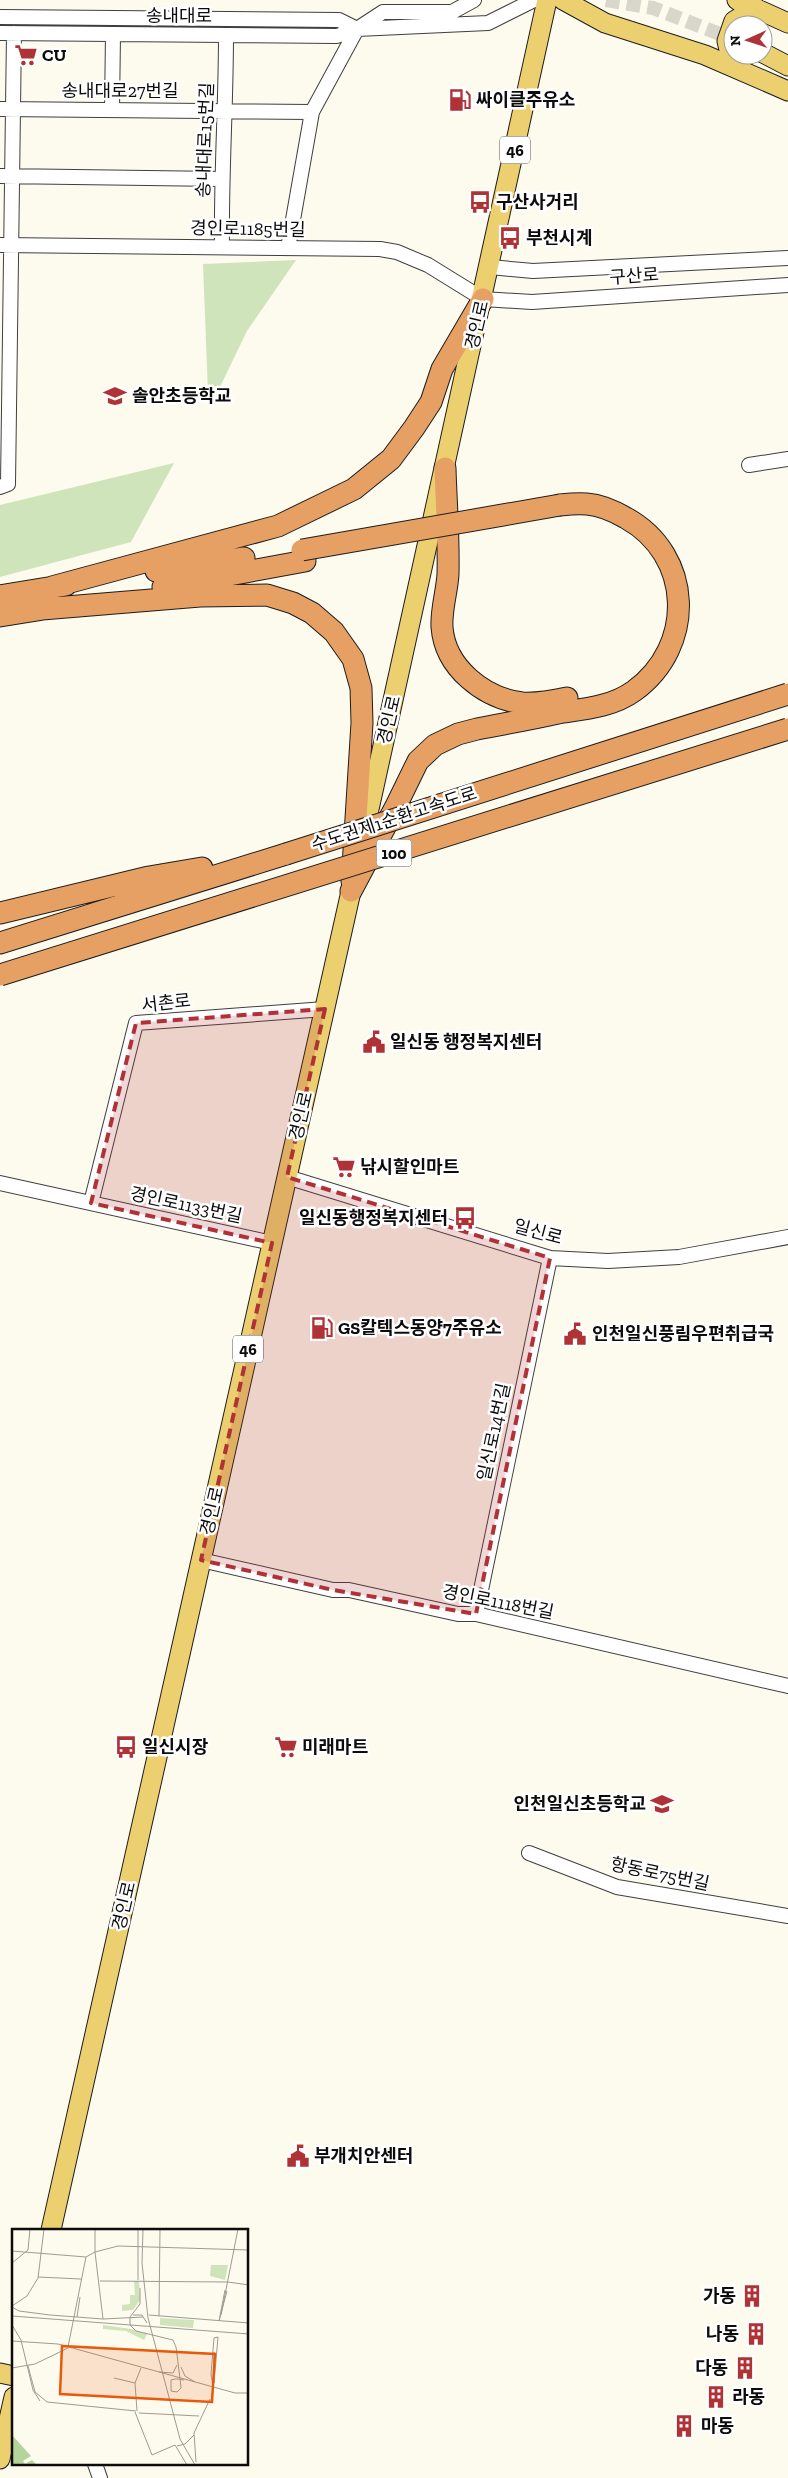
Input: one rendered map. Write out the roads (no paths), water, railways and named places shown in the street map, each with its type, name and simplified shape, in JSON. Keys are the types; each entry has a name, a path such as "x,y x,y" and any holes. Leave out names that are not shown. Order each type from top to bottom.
{"highway":[{"path":"52,587 278,526 354,489 391,459 414,428 431,402 442,369 483,299"},
{"path":"445,468 448,576 442,604 442,629 448,650 468,679 503,698 523,703 546,702 604,692 624,683 640,670 654,652 664,631 666,602 661,574 651,553 632,534 610,521 561,511"},
{"path":"0,616 304,556 561,511 588,504 614,511 640,526 660,546 673,572 679,602 676,634 666,656 650,677 633,692 607,704 477,729 458,734 435,745 418,761 396,808 351,891"},
{"path":"0,596 52,587 304,556"},
{"path":"42,609 200,596 267,595 300,606 334,632 353,659 361,688 362,723 351,891"},
{"name":"수도권제1순환고속도로","path":"0,942 286,854 788,694"},
{"name":"수도권제1순환고속도로","path":"0,976 788,729"},
{"path":"0,913 149,877 286,854"}],"main road":[{"name":"경인로","path":"51,2229 483,299 547,0"},
{"path":"563,0 605,24 705,54 788,91"},
{"path":"736,0 788,23"},
{"path":"744,72 730,54 727,41 734,21 756,8"},
{"path":"773,46 788,52"},
{"path":"773,58 788,66"},
{"path":"0,2458 12,2406"}],"street":[{"path":"288,248 312,112 357,29 383,12 452,12 474,0"},
{"name":"송내대로","path":"7,33 337,36 357,29 488,23 534,0"},
{"name":"송내대로","path":"0,17 339,20 357,29"},
{"path":"0,487 8,484 4,444 7,33"},
{"path":"112,34 112,110"},
{"name":"송내대로15번길","path":"222,247 221,179 226,110 226,35"},
{"name":"송내대로27번길","path":"6,109 312,112"},
{"path":"6,176 221,179"},
{"name":"경인로1185번길","path":"5,245 380,249 397,252 428,265 483,299"},
{"name":"구산로","path":"490,267 533,271 788,258"},
{"name":"구산로","path":"483,299 532,302 788,285"},
{"path":"749,465 788,459"},
{"name":"서촌로","path":"91,1203 136,1023 324,1009"},
{"name":"일신로","path":"287,1177 550,1258 608,1261 679,1257 788,1237"},
{"name":"경인로1133번길","path":"0,1183 272,1243"},
{"name":"일신로14번길","path":"476,1614 550,1258"},
{"name":"경인로1118번길","path":"201,1560 333,1590 349,1590 458,1614 476,1614 788,1686"},
{"name":"항동로75번길","path":"529,1852 617,1887 788,1916"},
{"path":"96,2466 100,2478"}],"tunnel":[{"path":"606,0 653,8 723,35"}],"place":[{"name":"CU","path":"26,55"},
{"name":"싸이클주유소","path":"460,100"},
{"name":"구산사거리","path":"480,202"},
{"name":"부천시계","path":"510,238"},
{"name":"솔안초등학교","path":"115,396"},
{"name":"일신동 행정복지센터","path":"374,1042"},
{"name":"낚시할인마트","path":"344,1167"},
{"name":"일신동행정복지센터","path":"465,1218"},
{"name":"GS칼텍스동양7주유소","path":"322,1328"},
{"name":"인천일신풍림우편취급국","path":"575,1334"},
{"name":"일신시장","path":"126,1747"},
{"name":"미래마트","path":"286,1747"},
{"name":"인천일신초등학교","path":"662,1804"},
{"name":"부개치안센터","path":"298,2156"},
{"name":"가동","path":"752,2296"},
{"name":"나동","path":"756,2334"},
{"name":"다동","path":"745,2368"},
{"name":"라동","path":"716,2397"},
{"name":"마동","path":"684,2426"}]}
